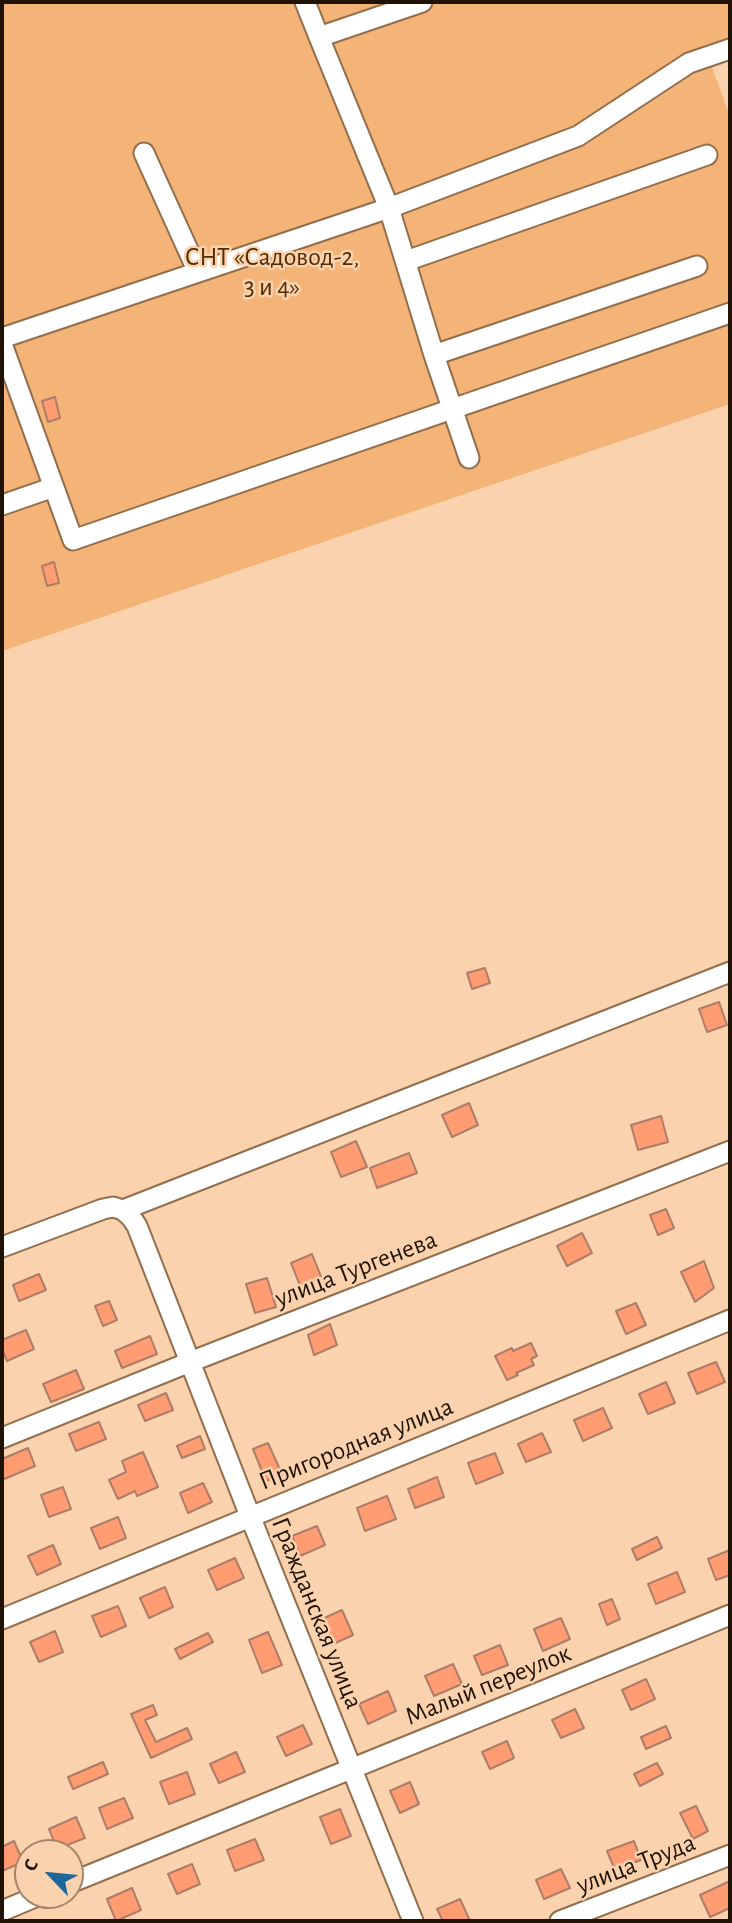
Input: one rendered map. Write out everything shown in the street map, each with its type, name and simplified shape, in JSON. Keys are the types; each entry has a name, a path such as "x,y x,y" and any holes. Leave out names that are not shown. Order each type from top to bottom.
{"street":[{"path":"305,2 389,208 469,458"},
{"path":"319,37 422,2"},
{"path":"2,338 389,208 578,136 689,64 730,49"},
{"path":"144,153 198,272"},
{"path":"406,261 707,155"},
{"path":"434,355 698,266"},
{"path":"2,344 74,540 730,313"},
{"path":"2,505 54,487"},
{"path":"2,1247 103,1209 113,1207 123,1210 730,972"},
{"name":"улица Тургенева","path":"2,1438 730,1151"},
{"name":"Гражданская улица","path":"123,1210 137,1226 413,1921"},
{"name":"Пригородная улица","path":"2,1619 730,1320"},
{"name":"Малый переулок","path":"84,1877 730,1615"},
{"name":"улица Труда","path":"560,1921 730,1855"}],"green space":[{"name":"СНТ «Садовод-2, 3 и 4»","path":"2,2 730,2 730,39 705,48 730,116 730,404 2,651"}],"building":[{"path":"55,397 60,418 48,422 42,401"},
{"path":"54,562 59,583 47,586 42,566"},
{"path":"485,968 490,983 472,989 467,973"},
{"path":"719,1002 727,1025 707,1032 699,1009"},
{"path":"469,1103 478,1125 452,1137 442,1115"},
{"path":"661,1116 668,1142 638,1150 631,1125"},
{"path":"356,1141 367,1167 341,1177 331,1152"},
{"path":"409,1153 417,1173 377,1188 370,1168"},
{"path":"666,1209 674,1228 658,1235 650,1215"},
{"path":"582,1233 592,1253 567,1266 557,1246"},
{"path":"312,1254 322,1279 301,1288 291,1263"},
{"path":"704,1261 714,1288 695,1302 681,1272"},
{"path":"39,1274 46,1290 19,1301 13,1285"},
{"path":"267,1278 276,1307 255,1313 246,1284"},
{"path":"109,1301 117,1320 103,1326 95,1306"},
{"path":"636,1303 646,1325 626,1334 616,1311"},
{"path":"330,1324 337,1345 314,1355 308,1335"},
{"path":"26,1330 34,1349 7,1361 2,1340"},
{"path":"150,1336 157,1354 122,1368 115,1351"},
{"path":"531,1343 537,1356 531,1359 534,1365 507,1380 495,1356"},
{"path":"716,1362 725,1382 697,1394 688,1373"},
{"path":"76,1370 84,1389 51,1402 43,1384"},
{"path":"666,1382 675,1403 648,1414 639,1394"},
{"path":"166,1393 173,1410 145,1421 138,1405"},
{"path":"603,1408 612,1428 583,1441 574,1420"},
{"path":"99,1422 106,1439 76,1451 69,1434"},
{"path":"542,1433 551,1452 526,1462 518,1444"},
{"path":"200,1436 205,1449 182,1458 177,1446"},
{"path":"268,1443 282,1474 266,1481 253,1449"},
{"path":"28,1448 35,1466 2,1480 2,1459"},
{"path":"143,1452 158,1487 137,1496 135,1491 118,1499 109,1480 126,1472 122,1461"},
{"path":"495,1453 503,1473 476,1484 468,1463"},
{"path":"437,1477 444,1497 415,1508 408,1489"},
{"path":"203,1483 212,1502 188,1513 180,1493"},
{"path":"63,1487 71,1509 49,1517 41,1495"},
{"path":"387,1496 396,1519 365,1531 357,1508"},
{"path":"118,1517 126,1538 100,1549 91,1528"},
{"path":"317,1526 325,1545 300,1556 292,1536"},
{"path":"657,1537 662,1548 637,1560 632,1549"},
{"path":"53,1545 61,1564 37,1575 28,1556"},
{"path":"730,1550 730,1575 716,1580 708,1559"},
{"path":"235,1558 244,1578 217,1590 208,1570"},
{"path":"677,1572 685,1592 656,1604 648,1584"},
{"path":"165,1587 173,1607 149,1618 140,1598"},
{"path":"612,1599 620,1619 607,1625 599,1604"},
{"path":"118,1606 126,1626 101,1637 92,1616"},
{"path":"342,1610 353,1635 331,1645 320,1620"},
{"path":"561,1618 570,1639 543,1651 534,1629"},
{"path":"55,1631 63,1652 39,1662 30,1642"},
{"path":"268,1632 282,1665 262,1673 249,1640"},
{"path":"208,1633 213,1642 180,1659 175,1649"},
{"path":"500,1645 508,1665 482,1675 474,1656"},
{"path":"453,1664 462,1684 434,1696 425,1676"},
{"path":"646,1679 655,1699 631,1710 622,1690"},
{"path":"388,1691 396,1711 368,1724 359,1704"},
{"path":"153,1705 157,1715 145,1720 156,1742 187,1728 192,1739 151,1758 131,1714"},
{"path":"575,1709 584,1728 561,1738 552,1720"},
{"path":"303,1725 312,1744 286,1756 277,1737"},
{"path":"666,1726 671,1738 646,1749 641,1737"},
{"path":"507,1741 514,1758 490,1769 482,1752"},
{"path":"236,1752 245,1772 219,1783 210,1764"},
{"path":"103,1762 108,1774 73,1789 68,1777"},
{"path":"657,1763 663,1774 640,1786 634,1774"},
{"path":"187,1772 195,1794 169,1804 160,1782"},
{"path":"410,1782 419,1804 400,1813 390,1791"},
{"path":"124,1798 133,1818 107,1829 99,1808"},
{"path":"696,1806 708,1831 693,1839 680,1813"},
{"path":"340,1809 351,1836 331,1844 320,1817"},
{"path":"76,1817 85,1838 53,1839 49,1829"},
{"path":"255,1839 264,1860 235,1871 227,1850"},
{"path":"14,1841 14,1866 2,1871 2,1847"},
{"path":"634,1841 641,1860 615,1870 607,1851"},
{"path":"192,1864 200,1884 177,1894 168,1874"},
{"path":"561,1869 570,1888 544,1899 536,1880"},
{"path":"730,1881 730,1908 710,1917 700,1895"},
{"path":"132,1888 141,1910 116,1921 107,1899"},
{"path":"460,1899 470,1921 443,1921 437,1909"}]}
